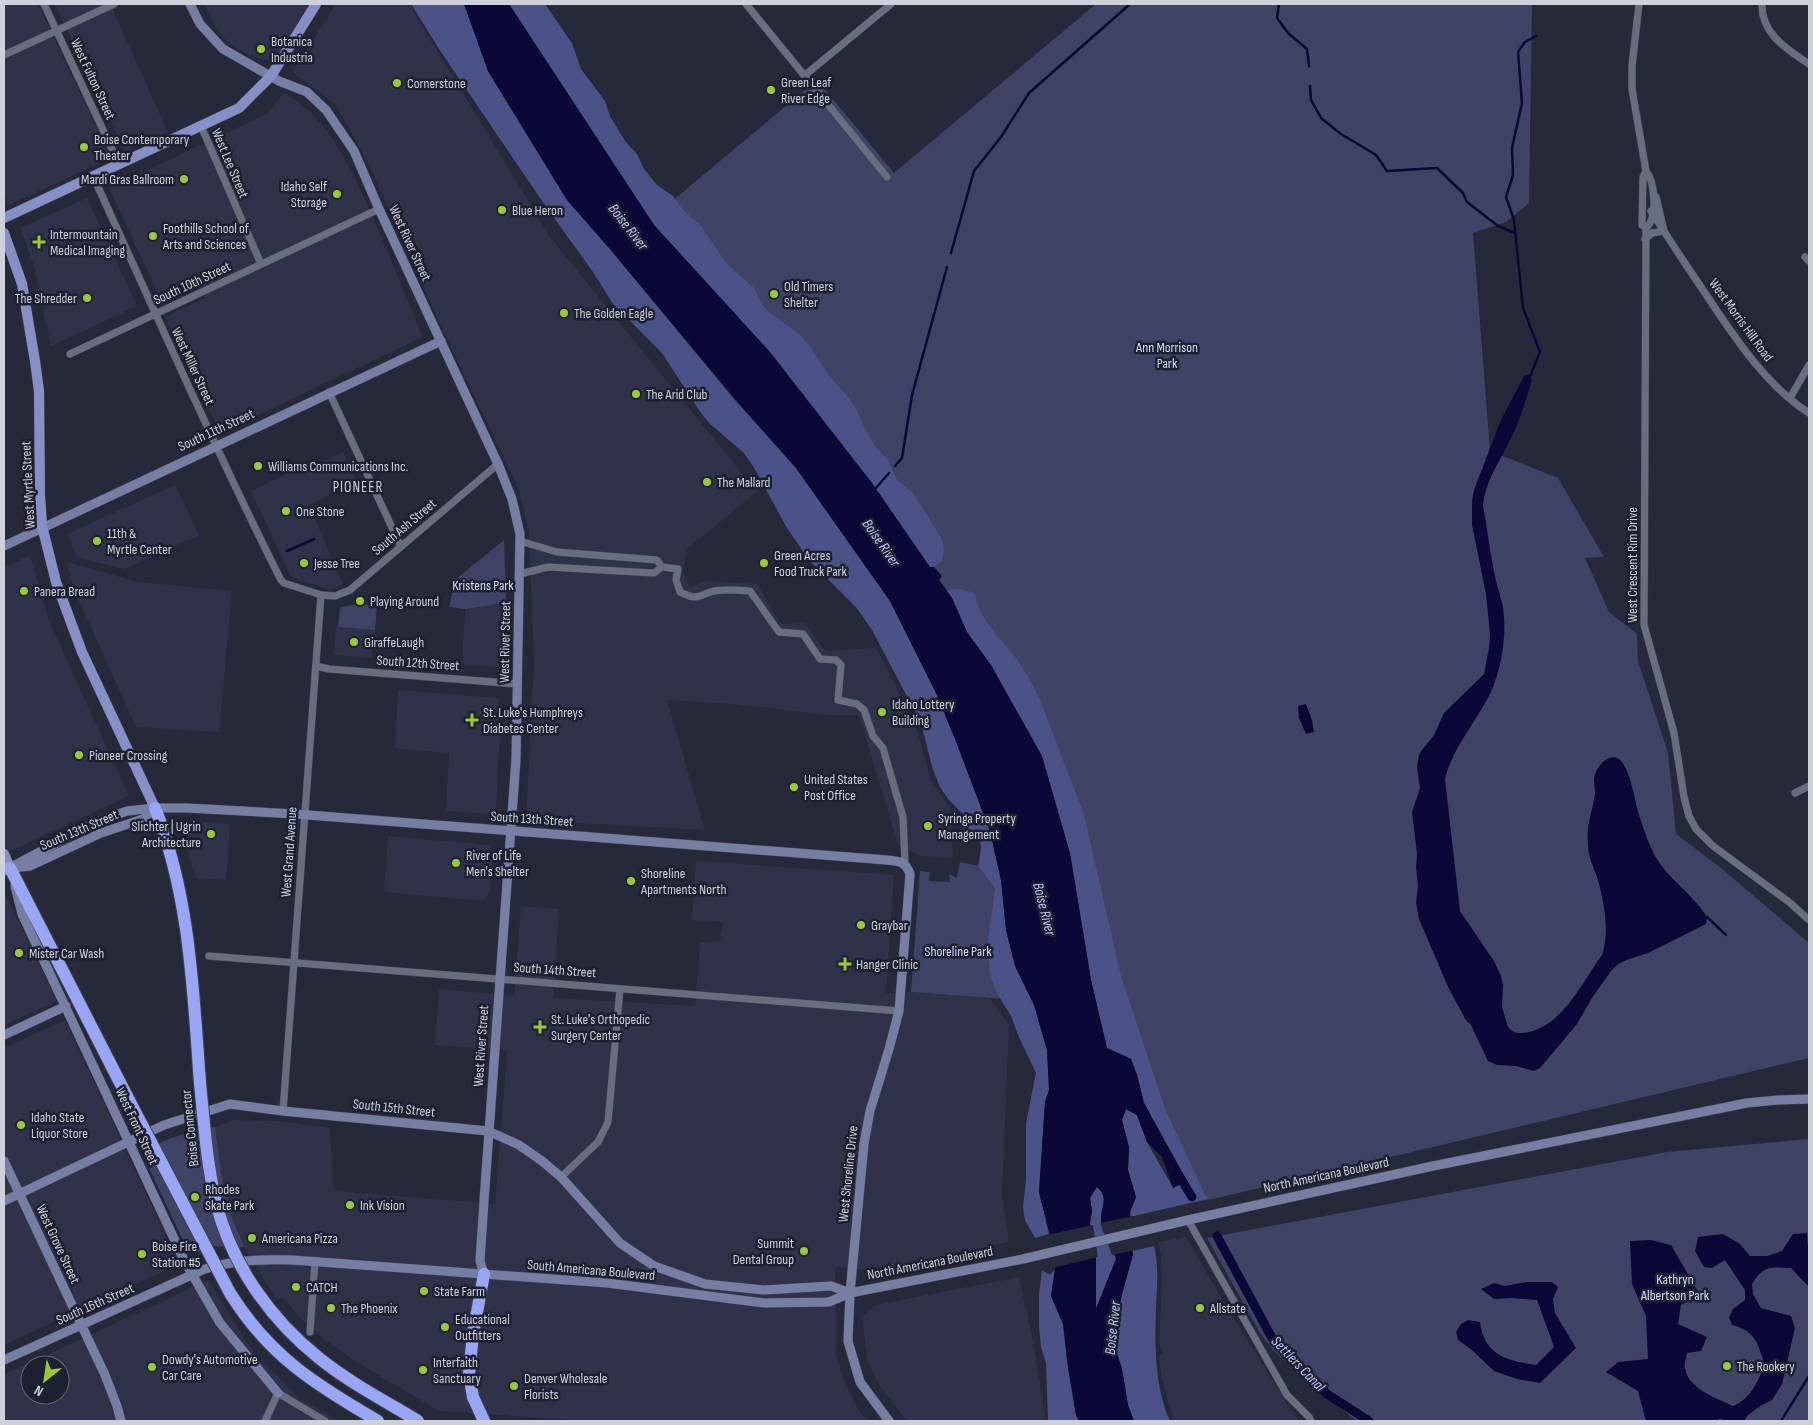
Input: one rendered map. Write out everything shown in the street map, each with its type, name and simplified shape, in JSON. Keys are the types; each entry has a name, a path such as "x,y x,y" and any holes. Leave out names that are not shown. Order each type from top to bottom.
{"highway":[{"name":"Boise Connector","path":"155,808 170,848 180,887 186,924 208,1158 217,1205 233,1251 252,1284 276,1318 297,1339 346,1378 418,1421"},
{"name":"Boise Connector","path":"7,869 230,1293 243,1314 280,1356 307,1377 378,1421"},
{"path":"484,1274 473,1334 469,1374 473,1397 484,1421"}],"main road":[{"path":"4,218 239,108 271,76 316,4"},
{"name":"West Myrtle Street","path":"4,233 22,284 35,360 39,391 42,526 56,582 82,652 155,808"},
{"name":"West Front Street","path":"4,854 7,869"}],"street":[{"name":"West Fulton Street","path":"44,4 119,164"},
{"path":"4,55 114,4"},
{"name":"West River Street","path":"190,4 200,24 223,49 279,81 307,92 326,110 354,151 512,498 520,534 516,759 488,1131 480,1261 484,1274"},
{"path":"746,4 887,177"},
{"path":"804,76 891,4"},
{"name":"West Crescent Rim Drive","path":"1639,4 1632,66 1632,89 1646,171 1654,190 1652,214 1649,226 1646,228 1645,239 1644,626 1674,733 1684,797 1689,816 1696,829 1713,846 1789,902 1809,920"},
{"path":"1762,4 1768,30 1780,44 1809,64"},
{"name":"West Lee Street","path":"201,126 261,264"},
{"name":"West Crescent Rim Drive","path":"1646,171 1643,177 1642,225 1646,228"},
{"name":"West Miller Street","path":"93,176 216,445 281,580 284,583 321,595"},
{"name":"West Morris Hill Road","path":"1654,190 1664,231"},
{"name":"West Morris Hill Road","path":"1643,195 1652,214 1738,341 1764,373 1809,413"},
{"name":"South 10th Street","path":"70,354 379,209"},
{"path":"1645,239 1656,232 1664,231"},
{"name":"South 11th Street","path":"4,546 42,526 441,341"},
{"path":"1790,398 1809,365"},
{"path":"329,392 401,547"},
{"name":"South Ash Street","path":"321,595 335,596 350,590 498,464"},
{"path":"520,541 557,552 657,560 662,566 678,569 676,580 680,592 690,597 701,597 714,592 731,590 750,591 779,632 803,634 820,659 836,660 841,665 838,700 856,704 864,710 873,736 883,748 902,817 905,864"},
{"path":"520,574 548,567 654,573 662,566"},
{"name":"West Grand Avenue","path":"283,1111 321,595"},
{"name":"South 12th Street","path":"316,666 329,669 518,684"},
{"path":"1795,793 1809,786"},
{"name":"South 13th Street","path":"7,869 92,824 127,811 155,808 188,808 305,815 887,860 899,861 905,864"},
{"name":"West Shoreline Drive","path":"889,1421 860,1382 848,1341 850,1293 864,1144 870,1111 890,1049 898,1011 910,874 905,864"},
{"name":"West Front Street","path":"7,869 22,914 184,1260 220,1323 278,1393"},
{"name":"South 14th Street","path":"209,956 898,1011"},
{"path":"561,1177 598,1142 608,1122 620,989"},
{"path":"4,1035 66,1006"},
{"name":"North Americana Boulevard","path":"850,1293 1035,1256 1432,1166 1747,1103 1809,1099"},
{"name":"South 15th Street","path":"4,1201 164,1125 230,1104 488,1131 519,1145 561,1177 620,1243 654,1266 705,1284 764,1290 831,1286 850,1293"},
{"name":"West Grove Street","path":"4,1161 112,1390 121,1421"},
{"path":"1188,1220 1287,1395 1310,1417 1311,1421"},
{"name":"South Americana Boulevard","path":"225,1263 258,1259 315,1261 606,1284 764,1303 829,1302 850,1293"},
{"path":"310,1332 315,1261"},
{"name":"South 16th Street","path":"4,1360 192,1275 225,1263"},
{"path":"265,1421 278,1393 325,1421"}],"shaded area":[{"path":"4,4 38,4 111,158 9,205 4,195"},
{"path":"55,4 110,4 168,132 125,152"},
{"path":"205,4 310,4 276,56 269,60 247,54 234,47 221,36"},
{"path":"336,4 409,4 550,237 757,492 687,549 683,571 690,587 707,581 757,584 781,624 805,623 825,651 876,648 915,723 931,781 950,807 953,858 921,856 898,845 859,715 828,715 733,704 667,700 705,830 526,820 534,664 529,531 518,487 447,339 368,163 336,105 292,72"},
{"path":"411,4 464,4 488,71 567,200 734,399 796,468 890,601 937,695 990,831 1001,880 1006,930 1015,966 1034,1005 1047,1050 1049,1090 1045,1102 1039,1192 1049,1234 1035,1238 1025,1220 1023,1208 1026,1179 1026,1123 1036,1073 1011,1016 998,995 991,978 987,948 995,889 978,866 981,845 978,836 969,830 966,817 948,799 940,787 933,770 921,723 872,630 856,607 808,559 787,528 744,453 710,424 662,353 613,304 593,272 542,201 441,52"},
{"path":"509,4 545,4 572,43 581,69 605,101 610,116 625,141 637,154 644,169 657,185 673,196 683,210 701,226 726,263 754,288 762,305 799,334 810,346 826,372 848,397 857,410 875,446 888,460 897,480 913,493 942,539 944,549 942,561 934,567 930,567 872,483 770,352 654,225"},
{"path":"284,92 311,112 331,136 351,170 374,219 423,337 220,433 165,317 205,298 197,283 162,299 160,298 109,188 269,113"},
{"path":"87,198 137,306 51,346 34,266 20,228"},
{"name":"One Stone","path":"343,452 357,482 309,505 343,584 330,590 291,577 251,491 293,471 295,474"},
{"path":"175,485 199,535 125,569 78,558 67,534"},
{"path":"30,555 49,621 129,796 4,854 4,568"},
{"path":"67,562 138,582 232,591 219,732 136,727 74,590"},
{"path":"953,589 975,593 985,620 1016,658 1041,702 1084,815 1121,976 1165,1109 1207,1199 1130,1217 1136,1197 1128,1170 1129,1147 1122,1120 1126,1109 1137,1115 1147,1142 1173,1188 1187,1181 1144,1103 1131,1059 1107,1048 1091,980 1070,853 1042,756 991,665 967,632 947,591"},
{"path":"506,603 506,668 462,664 465,609"},
{"name":"GiraffeLaugh","path":"336,627 375,630 372,658 334,655"},
{"path":"398,690 498,698 500,732 496,810 490,814 446,811 449,753 395,748"},
{"path":"185,821 230,824 226,880 196,878 180,832"},
{"path":"388,836 488,845 493,851 490,892 483,901 384,892"},
{"path":"696,861 894,875 886,993 911,992 990,998 1009,1025 1002,1195 1009,1242 878,1271 835,1267 836,1354 844,1381 859,1411 868,1421 587,1421 439,1411 353,1360 300,1318 284,1298 276,1299 244,1247 231,1215 222,1179 215,1127 234,1120 276,1121 330,1128 333,1185 335,1191 495,1204 507,1050 435,1045 439,989 514,996 521,906 559,909 553,998 695,1006 700,943 720,941 723,922 692,920"},
{"path":"4,891 57,1001 4,1025"},
{"path":"65,1020 179,1264 4,1345 4,1048"},
{"path":"1096,1186 1103,1195 1104,1203 1101,1220 1116,1259 1096,1310 1096,1258 1090,1223 1092,1211 1090,1198"},
{"path":"1186,1237 1225,1304 1300,1421 1174,1421 1162,1379 1159,1356 1163,1354 1159,1341 1162,1281 1161,1255 1158,1242"},
{"path":"1154,1246 1157,1269 1156,1336 1158,1380 1170,1421 1134,1421 1128,1405 1122,1369 1114,1344 1121,1298 1132,1251"},
{"path":"1055,1269 1051,1296 1063,1324 1068,1367 1076,1415 1079,1421 1048,1421 1046,1363 1041,1347 1039,1326 1039,1295 1042,1270 1050,1275"},
{"path":"1019,1277 1033,1342 1046,1421 907,1421 881,1388 868,1362 863,1315 876,1305"},
{"path":"208,1280 253,1352 300,1399 340,1421 4,1421 4,1375 20,1368 20,1405 70,1405 70,1355 47,1355"}],"green space":[{"name":"Ann Morrison Park","path":"1096,4 1532,4 1529,203 1506,222 1473,233 1490,451 1558,478 1604,557 1585,558 1609,612 1637,634 1638,661 1668,753 1676,834 1721,868 1809,943 1809,1058 1217,1198 1183,1204 1084,934 1070,853 952,598 939,580 941,576 934,567 930,567 659,212 817,80 894,173"},
{"name":"Kristens Park","path":"504,540 506,603 465,609 449,607 455,580"},
{"path":"356,604 377,605 375,630 338,627 340,608"},
{"name":"Shoreline Park","path":"960,862 978,866 995,889 1005,999 911,992 920,871 930,872 929,881 950,882 949,874 957,878"},
{"name":"Rhodes Skate Park","path":"215,1127 222,1179 231,1215 244,1247 212,1246 197,1253 188,1251 144,1157 149,1150 166,1140"},
{"name":"Kathryn Albertson Park","path":"1809,1139 1809,1421 1357,1421 1319,1392 1273,1350 1260,1333 1207,1238 1667,1152"}],"water":[{"name":"Boise River","path":"464,4 509,4 654,225 770,352 872,483 930,567 934,567 942,576 939,580 952,598 967,632 991,665 1042,756 1070,853 1091,980 1107,1048 1131,1059 1144,1103 1187,1181 1173,1188 1162,1157 1147,1142 1137,1115 1126,1109 1122,1120 1129,1147 1128,1170 1136,1197 1130,1212 1133,1255 1121,1298 1114,1344 1122,1369 1128,1405 1134,1421 1079,1421 1076,1415 1063,1324 1051,1296 1055,1269 1049,1231 1039,1192 1045,1102 1049,1090 1047,1050 1034,1005 1015,966 1006,930 1001,880 990,831 937,695 890,601 796,468 735,399 567,200 488,71","holes":["1097,1187 1104,1199 1101,1221 1116,1259 1096,1308 1096,1258 1090,1223 1092,1211 1090,1198"]},
{"path":"1529,375 1532,380 1523,410 1490,479 1483,506 1494,571 1503,607 1504,639 1501,661 1491,692 1453,756 1445,779 1460,911 1494,961 1501,976 1503,985 1502,1007 1510,1029 1515,1032 1526,1033 1541,1028 1562,1011 1571,1001 1602,955 1604,946 1606,926 1604,906 1589,853 1588,832 1595,795 1595,774 1603,762 1615,757 1620,760 1627,771 1638,812 1655,856 1707,917 1706,924 1648,953 1618,964 1592,998 1577,1024 1540,1068 1534,1071 1516,1066 1497,1065 1488,1061 1470,1023 1467,1022 1449,989 1419,919 1416,903 1418,885 1417,853 1412,812 1420,788 1417,767 1419,754 1434,735 1444,713 1484,674 1490,635 1486,594 1472,525 1472,501 1474,490 1500,422 1524,376"},
{"path":"1306,704 1314,732 1306,734 1299,718 1298,706"},
{"path":"1807,1233 1809,1287 1791,1268 1778,1267 1764,1270 1752,1284 1753,1294 1761,1308 1791,1316 1795,1328 1782,1384 1772,1400 1760,1406 1747,1416 1744,1421 1720,1419 1716,1421 1646,1421 1638,1391 1606,1372 1618,1362 1648,1359 1646,1316 1632,1284 1630,1241 1651,1240 1671,1245 1700,1295 1681,1305 1678,1324 1707,1337 1701,1351 1687,1353 1685,1367 1688,1376 1704,1392 1733,1406 1749,1394 1765,1365 1755,1339 1747,1331 1732,1325 1729,1318 1733,1309 1745,1300 1745,1290 1725,1260 1712,1268 1704,1267 1695,1251 1698,1237 1723,1234 1740,1244 1750,1256 1767,1256 1782,1251 1793,1234"},
{"path":"1526,1282 1552,1282 1558,1287 1553,1299 1555,1313 1576,1348 1540,1383 1517,1379 1494,1371 1472,1350 1458,1340 1456,1332 1461,1324 1468,1320 1480,1322 1486,1342 1492,1349 1507,1358 1536,1365 1554,1347 1537,1300 1494,1299 1481,1289 1494,1283 1505,1286"}],"pier":[{"path":"1133,1216 1135,1250 1112,1255 1100,1223"},
{"path":"1093,1225 1098,1257 1052,1268 1047,1235"}],"waterway":[{"path":"951,253 974,171 1001,137 1029,93 1130,4"},
{"path":"1279,4 1277,18 1288,33 1307,49 1309,66"},
{"path":"1529,379 1540,352 1523,308 1514,220 1506,197 1513,175 1512,148 1522,103 1518,52 1525,42 1536,36"},
{"path":"1310,86 1311,100 1321,118 1341,134 1376,155 1387,171 1437,168 1463,193 1467,202 1498,226 1515,233"},
{"path":"895,466 902,458 912,395 947,267"},
{"path":"875,489 889,473"},
{"path":"287,551 314,539"},
{"path":"1704,918 1707,917 1726,935"},
{"name":"Settlers Canal","path":"1178,1174 1192,1197"},
{"name":"Settlers Canal","path":"1217,1236 1272,1338 1327,1394 1369,1421"},
{"path":"1781,1421 1809,1376"}],"place":[{"name":"Botanica Industria","path":"261,49"},
{"name":"Cornerstone","path":"397,83"},
{"name":"Green Leaf River Edge","path":"771,90"},
{"name":"Boise Contemporary Theater","path":"84,147"},
{"name":"Mardi Gras Ballroom","path":"184,179"},
{"name":"Idaho Self Storage","path":"337,194"},
{"name":"Blue Heron","path":"502,210"},
{"name":"Foothills School of Arts and Sciences","path":"153,236"},
{"name":"Intermountain Medical Imaging","path":"39,242"},
{"name":"Old Timers Shelter","path":"774,294"},
{"name":"The Shredder","path":"87,298"},
{"name":"The Golden Eagle","path":"564,313"},
{"name":"The Arid Club","path":"636,394"},
{"name":"Williams Communications Inc.","path":"258,466"},
{"name":"The Mallard","path":"707,482"},
{"name":"One Stone","path":"286,511"},
{"name":"11th & Myrtle Center","path":"97,541"},
{"name":"Jesse Tree","path":"304,563"},
{"name":"Green Acres Food Truck Park","path":"764,563"},
{"name":"Panera Bread","path":"24,591"},
{"name":"Playing Around","path":"360,601"},
{"name":"GiraffeLaugh","path":"354,642"},
{"name":"Idaho Lottery Building","path":"882,712"},
{"name":"St. Luke's Humphreys Diabetes Center","path":"472,720"},
{"name":"Pioneer Crossing","path":"79,755"},
{"name":"United States Post Office","path":"794,787"},
{"name":"Syringa Property Management","path":"928,826"},
{"name":"Slichter | Ugrin Architecture","path":"211,834"},
{"name":"River of Life Men's Shelter","path":"456,863"},
{"name":"Shoreline Apartments North","path":"631,881"},
{"name":"Graybar","path":"861,925"},
{"name":"Mister Car Wash","path":"19,953"},
{"name":"Hanger Clinic","path":"845,964"},
{"name":"St. Luke's Orthopedic Surgery Center","path":"540,1027"},
{"name":"Idaho State Liquor Store","path":"21,1125"},
{"name":"Rhodes Skate Park","path":"195,1197"},
{"name":"Ink Vision","path":"350,1205"},
{"name":"Americana Pizza","path":"252,1238"},
{"name":"Summit Dental Group","path":"804,1251"},
{"name":"Boise Fire Station #5","path":"142,1254"},
{"name":"CATCH","path":"296,1287"},
{"name":"State Farm","path":"424,1291"},
{"name":"The Phoenix","path":"331,1308"},
{"name":"Allstate","path":"1200,1308"},
{"name":"Educational Outfitters","path":"445,1327"},
{"name":"The Rookery","path":"1727,1366"},
{"name":"Dowdy's Automotive Car Care","path":"152,1367"},
{"name":"Interfaith Sanctuary","path":"423,1370"},
{"name":"Denver Wholesale Florists","path":"514,1386"}],"district":[{"name":"PIONEER","path":"358,487"}]}
